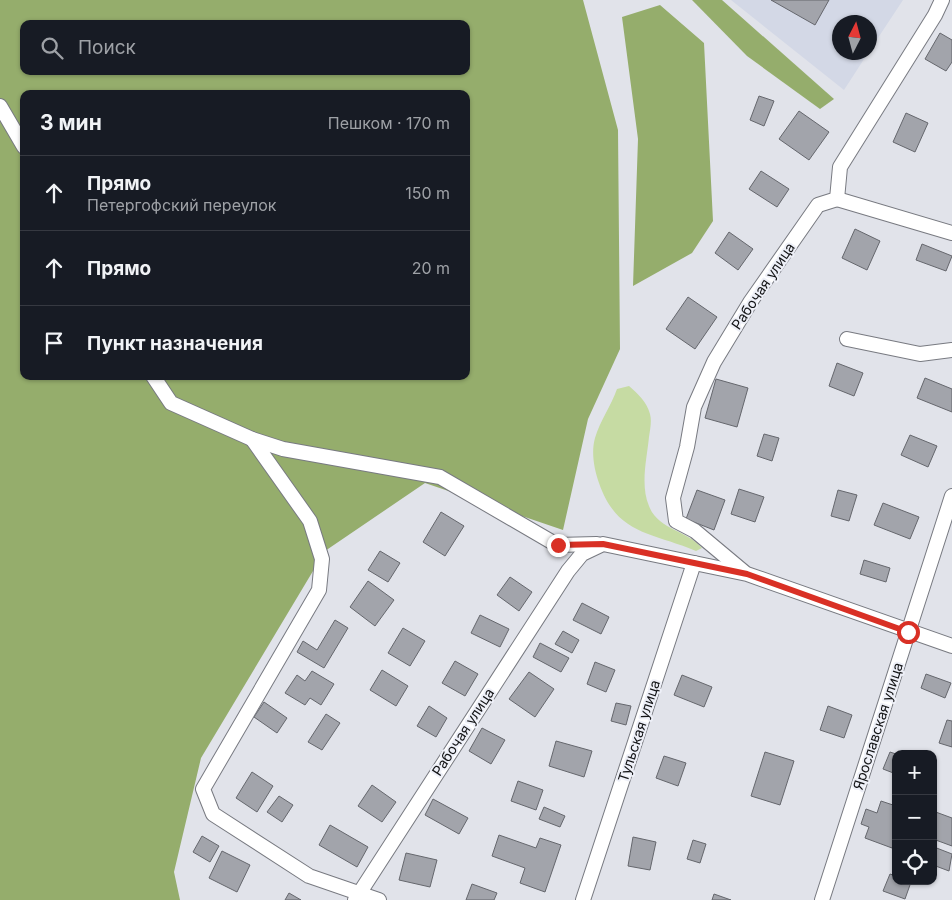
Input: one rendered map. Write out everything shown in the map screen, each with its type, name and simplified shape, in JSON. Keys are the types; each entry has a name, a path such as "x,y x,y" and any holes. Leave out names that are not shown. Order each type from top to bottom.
{"street":[{"path":"942,0 935,15 840,166 836,199 952,232"},
{"path":"0,106 20,140"},
{"name":"Рабочая улица","path":"747,574 695,531 676,521 673,498 687,447 694,407 714,362 751,301 818,205 836,199"},
{"path":"846,339 920,354 952,350"},
{"path":"156,380 171,403 252,440 284,450 440,477 558,545 603,544 747,574 952,646"},
{"path":"252,440 310,521 322,559 319,590 203,789 212,814 309,876 357,897 380,900"},
{"name":"Ярославская улица","path":"822,900 952,496"},
{"name":"Рабочая улица","path":"357,897 568,571 582,554 603,544"},
{"name":"Тульская улица","path":"583,900 694,563"}],"shaded area":[{"path":"731,0 903,0 877,39 877,15 832,15 832,60 863,60 844,90"}],"green space":[{"path":"0,0 583,0 618,130 620,349 588,419 563,530 425,483 325,551 201,758 174,872 180,900 0,900"},
{"path":"692,0 722,0 834,99 820,109 747,56"},
{"path":"660,5 704,43 713,221 692,253 633,286 638,139 622,17"},
{"path":"629,386 644,402 651,417 645,480 646,498 649,506 659,520 689,537 702,548 696,551 650,535 626,522 615,513 606,500 599,483 594,461 593,449 595,438 617,389"}],"building":[{"path":"771,0 829,0 815,25"},
{"path":"940,33 952,40 952,62 946,71 925,59"},
{"path":"759,96 774,101 764,126 750,120"},
{"path":"799,111 829,132 809,160 779,139"},
{"path":"906,113 928,123 915,152 893,142"},
{"path":"761,171 789,189 777,207 749,189"},
{"path":"855,229 880,241 867,270 842,258"},
{"path":"729,232 753,249 738,270 715,253"},
{"path":"922,244 952,256 946,271 916,260"},
{"path":"688,297 717,317 695,349 666,329"},
{"path":"837,363 863,373 854,396 829,386"},
{"path":"925,378 952,389 952,412 917,398"},
{"path":"716,379 748,388 737,427 705,418"},
{"path":"764,434 779,438 772,461 757,456"},
{"path":"910,435 937,446 928,467 901,455"},
{"path":"739,489 764,497 755,522 731,514"},
{"path":"697,490 725,500 714,530 686,519"},
{"path":"838,490 857,495 849,521 831,516"},
{"path":"883,503 919,517 910,539 874,525"},
{"path":"441,512 464,526 445,556 423,542"},
{"path":"380,551 400,563 388,582 368,570"},
{"path":"864,560 890,568 886,582 860,574"},
{"path":"510,577 532,592 519,611 497,595"},
{"path":"368,581 394,600 375,626 350,607"},
{"path":"582,603 609,617 601,634 573,620"},
{"path":"480,615 509,629 500,647 471,633"},
{"path":"335,620 348,628 324,668 297,652 303,641 317,650"},
{"path":"403,628 425,641 410,666 388,653"},
{"path":"563,631 579,640 572,653 555,644"},
{"path":"540,643 569,658 561,672 533,657"},
{"path":"455,661 478,674 465,696 442,683"},
{"path":"595,662 615,670 606,692 587,684"},
{"path":"382,670 408,686 396,706 370,690"},
{"path":"312,671 334,684 321,705 310,698 305,705 285,693 297,675 305,681"},
{"path":"529,672 554,689 535,717 509,699"},
{"path":"926,674 951,683 945,698 921,688"},
{"path":"682,675 712,687 704,707 674,695"},
{"path":"264,702 287,718 277,733 254,717"},
{"path":"616,703 631,706 626,725 611,721"},
{"path":"429,706 447,718 436,737 417,726"},
{"path":"828,706 852,715 844,738 820,730"},
{"path":"326,714 340,723 322,750 308,742"},
{"path":"947,720 952,721 952,747 939,743"},
{"path":"482,728 505,740 491,764 469,751"},
{"path":"556,741 592,751 584,777 549,766"},
{"path":"765,752 794,761 780,805 751,796"},
{"path":"890,752 892,753 892,772 883,769"},
{"path":"664,756 686,763 678,786 656,778"},
{"path":"252,772 273,786 257,812 236,798"},
{"path":"518,781 543,790 536,810 511,801"},
{"path":"372,785 396,802 382,822 358,806"},
{"path":"279,796 293,805 282,822 267,812"},
{"path":"433,799 468,818 459,834 425,815"},
{"path":"881,801 892,805 892,848 865,838 869,827 861,824 866,809 877,813"},
{"path":"544,807 565,816 560,827 539,819"},
{"path":"937,812 952,818 952,846 937,840"},
{"path":"330,825 368,847 357,867 319,845"},
{"path":"499,835 536,848 540,838 561,845 545,892 520,883 525,868 492,856"},
{"path":"202,836 219,846 210,862 193,852"},
{"path":"633,837 656,842 650,870 628,866"},
{"path":"693,840 706,844 700,863 687,859"},
{"path":"937,848 952,854 949,871 937,866"},
{"path":"222,851 250,865 237,892 209,878"},
{"path":"406,853 437,860 430,887 399,880"},
{"path":"890,874 892,875 892,885 910,885 905,899 883,891"},
{"path":"472,884 497,893 494,900 466,900"},
{"path":"289,893 301,900 285,900"},
{"path":"714,894 731,900 712,900"}],"route":[{"path":"558,545 603,544 747,574 908,632"}]}
